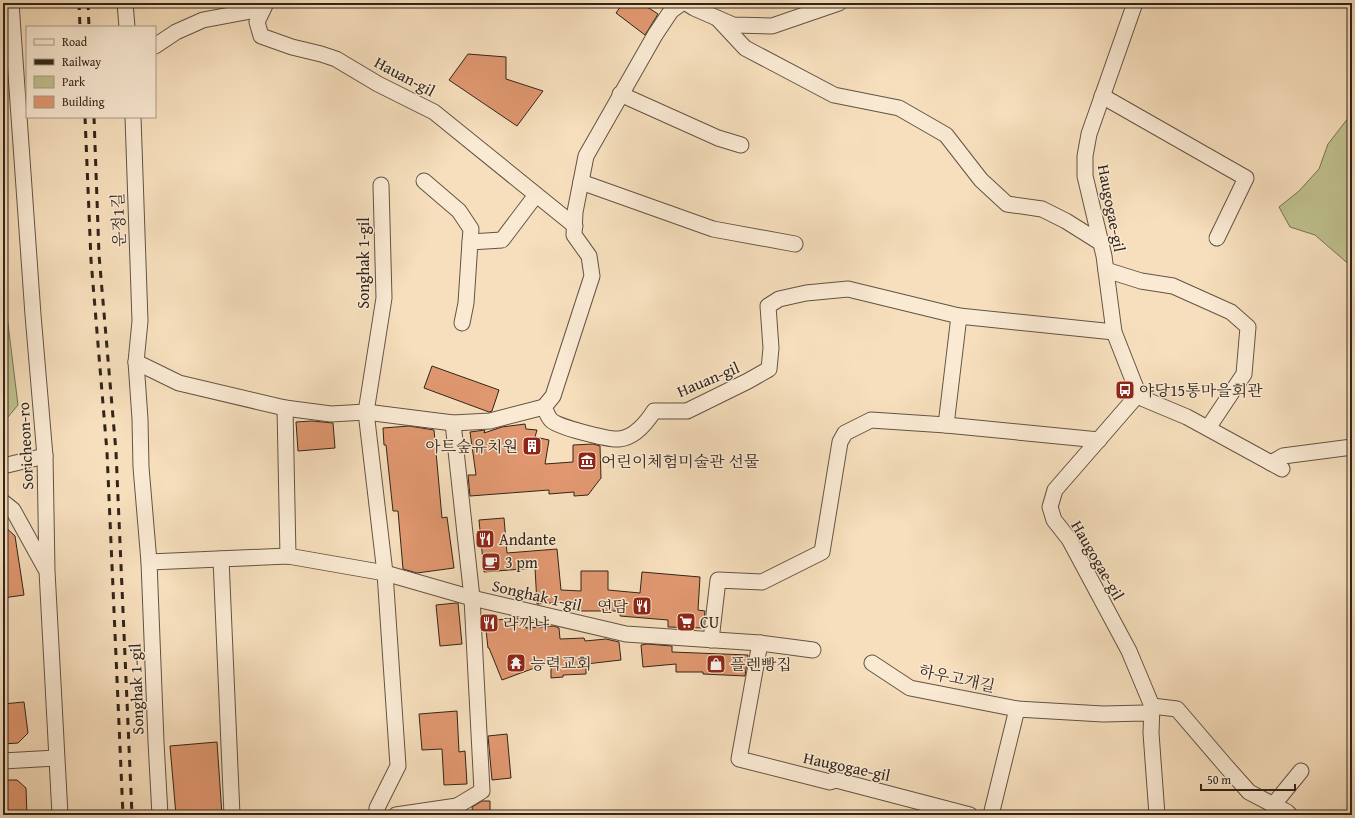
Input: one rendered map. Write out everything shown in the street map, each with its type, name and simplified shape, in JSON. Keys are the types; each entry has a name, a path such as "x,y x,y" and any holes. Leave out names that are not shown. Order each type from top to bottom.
{"street":[{"name":"Soricheon-ro","path":"11,3 32,299 45,456 47,571 60,815"},
{"path":"125,3 127,26"},
{"path":"136,362 179,383 285,408 331,414 366,412 453,423 490,421 544,407 553,396 592,276 589,256 574,235 575,212 586,156 620,94 670,11 682,3"},
{"path":"686,3 733,25 772,26 839,3"},
{"name":"Haugogae-gil","path":"1135,3 1088,134 1085,156 1085,176 1106,270 1114,332 1136,388 1135,398 1055,490 1050,507 1054,520 1069,539 1129,651 1152,710 1151,733 1157,815"},
{"path":"156,45 176,32 203,20 251,11 263,7"},
{"name":"Hauan-gil","path":"263,7 257,22 261,36 292,47 336,58 378,84 434,112 575,226"},
{"path":"717,18 745,48 834,95 899,108 946,135 981,180 1007,204 1042,209 1066,221 1100,243"},
{"path":"620,94 718,138 741,145"},
{"path":"1102,96 1246,178 1217,238"},
{"name":"운정1길","path":"133,118 140,321"},
{"path":"424,181 459,211 471,229 466,303 462,322"},
{"path":"581,182 712,229 795,244"},
{"name":"Songhak 1-gil","path":"378,815 377,808 398,766 385,574 366,412 384,298 381,185"},
{"path":"470,242 502,240 536,195"},
{"path":"1106,270 1141,281 1173,286 1231,312 1248,327 1244,374 1208,428"},
{"name":"Hauan-gil","path":"544,407 551,421 568,429 619,440 630,436 648,420 654,411 688,411 748,382 769,369 771,348 768,306 779,299 806,293 848,290 959,316"},
{"path":"946,425 959,316 1114,332"},
{"name":"Songhak 1-gil","path":"140,321 136,362 140,419 141,467 149,562 160,815"},
{"path":"1135,392 1144,399 1187,417 1277,466 1283,456 1352,447"},
{"path":"285,408 288,556"},
{"path":"711,640 718,580 762,582 822,552 840,442 845,433 871,420 946,425 1099,440"},
{"name":"Songhak 1-gil","path":"396,815 457,811 482,791 472,598 453,423"},
{"path":"3,466 45,456"},
{"path":"3,502 13,510 47,571"},
{"name":"Songhak 1-gil","path":"149,562 288,556 385,574 472,598 626,634 760,643 813,650"},
{"path":"221,559 232,815"},
{"name":"Haugogae-gil","path":"760,643 739,759 830,782 836,780 970,815"},
{"name":"하우고개길","path":"872,663 910,688 1017,709 1103,714 1145,713 1152,710"},
{"path":"990,815 1017,709"},
{"path":"1152,710 1177,709 1249,792 1274,804 1290,815"},
{"path":"3,761 56,758"},
{"path":"1274,804 1302,771"}],"green space":[{"path":"1352,113 1352,267 1315,235 1290,227 1279,207 1299,191 1319,169 1328,144"},
{"path":"3,283 18,405 3,423"}],"building":[{"path":"623,3 641,3 658,14 645,35 616,13"},
{"path":"468,54 506,57 506,79 543,91 517,126 449,80"},
{"path":"432,366 499,390 492,411 489,412 424,388"},
{"path":"312,421 333,423 335,448 298,451 296,422"},
{"path":"525,424 526,429 537,430 535,437 549,440 545,464 573,462 573,445 593,444 600,446 601,478 588,495 574,496 574,492 549,494 549,490 470,496 468,475 476,475 470,432 485,430 484,433 502,427"},
{"path":"409,426 434,430 442,518 447,517 454,568 417,573 403,569 398,511 393,511 383,428"},
{"path":"504,518 507,553 557,549 561,590 581,591 581,571 608,571 608,590 640,593 642,572 700,577 698,610 705,611 703,628 668,627 668,620 620,616 620,611 575,611 575,601 537,604 535,568 484,572 479,520"},
{"path":"3,525 15,536 24,595 3,598"},
{"path":"458,603 462,644 440,646 436,605"},
{"path":"516,618 525,620 526,628 554,626 559,628 560,639 584,638 585,641 606,639 619,642 621,660 586,664 586,674 563,675 563,677 551,678 551,666 548,666 548,663 502,680 488,648 485,621"},
{"path":"641,645 672,646 672,652 748,655 745,676 703,674 703,672 676,672 676,664 643,667"},
{"path":"24,702 28,733 18,743 3,744 3,704"},
{"path":"457,711 459,752 465,751 467,784 444,785 442,749 422,750 419,714"},
{"path":"507,734 511,778 492,780 488,736"},
{"path":"217,742 222,815 176,815 170,746"},
{"path":"3,780 17,780 26,788 27,815 3,815"},
{"path":"482,801 490,801 490,815 473,815 472,807"}],"railway":[{"path":"79,3 80,26"},
{"path":"88,3 89,26"},
{"path":"85,118 91,260 107,452 123,815"},
{"path":"94,118 99,255 116,452 132,815"}],"place":[{"name":"야당15통마을회관","path":"1125,390"},
{"name":"아트숲유치원","path":"532,446"},
{"name":"어린이체험미술관 선물","path":"587,461"},
{"name":"Andante","path":"485,539"},
{"name":"3 pm","path":"491,562"},
{"name":"연담","path":"642,606"},
{"name":"CU","path":"686,622"},
{"name":"라까냐","path":"489,623"},
{"name":"능력교회","path":"516,663"},
{"name":"플렌빵집","path":"716,664"}]}
